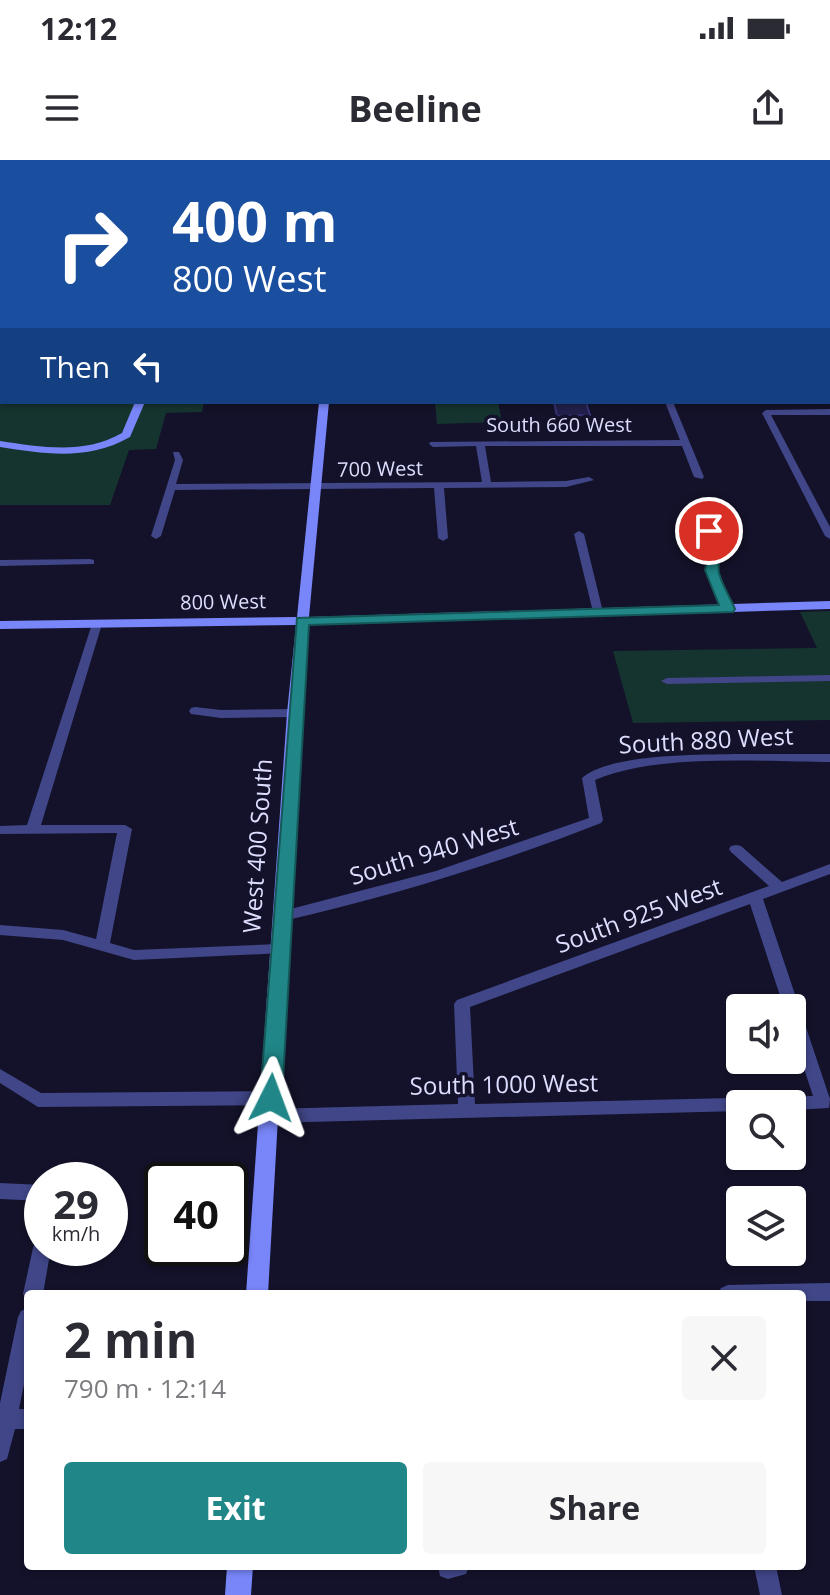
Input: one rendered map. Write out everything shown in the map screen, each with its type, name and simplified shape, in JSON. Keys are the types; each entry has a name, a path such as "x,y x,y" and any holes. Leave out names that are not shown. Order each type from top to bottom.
{"street":[{"path":"0,444 62,452 100,447 126,435 139,404"},
{"name":"West 400 South","path":"257,1290 294,713 324,404"},
{"path":"670,404 699,477"},
{"path":"830,412 766,413 830,536"},
{"path":"480,443 487,485"},
{"name":"South 660 West","path":"433,444 685,443"},
{"path":"156,536 179,460 176,454"},
{"name":"700 West","path":"171,487 439,486 589,480"},
{"path":"439,486 443,538"},
{"path":"709,531 717,552 711,570 728,609"},
{"path":"579,534 598,612"},
{"path":"0,563 90,562"},
{"name":"800 West","path":"0,625 302,621 830,605"},
{"path":"33,829 97,624"},
{"path":"667,681 830,678"},
{"path":"195,711 221,714 294,713"},
{"name":"South 880 West","path":"596,820 588,778 600,770 636,762 830,758"},
{"name":"South 940 West","path":"283,916 356,900 445,874 596,820"},
{"path":"0,830 125,829 102,947"},
{"path":"736,849 780,888"},
{"name":"South 925 West","path":"467,1109 462,1004 830,869"},
{"path":"755,897 787,994"},
{"path":"0,930 63,935 134,955 279,949"},
{"path":"806,1051 823,1103 806,1103"},
{"name":"South 1000 West","path":"0,1075 38,1100 467,1109 726,1104"},
{"path":"0,1191 24,1192"},
{"path":"34,1290 38,1266"},
{"path":"806,1292 830,1292"},
{"path":"0,1452 12,1419 24,1342"},
{"path":"238,1595 240,1570"},
{"path":"766,1570 771,1595"}],"green space":[{"path":"0,404 204,404 202,412 166,413 156,449 129,450 110,505 0,505"},
{"path":"435,404 498,404 502,422 437,424"},
{"path":"830,611 830,720 633,723 613,651 817,648 800,612"}],"building":[{"path":"554,404 587,404 590,415 557,416"}],"route":[{"path":"271,1098 302,621 728,609 711,570 717,552 709,531"}]}
